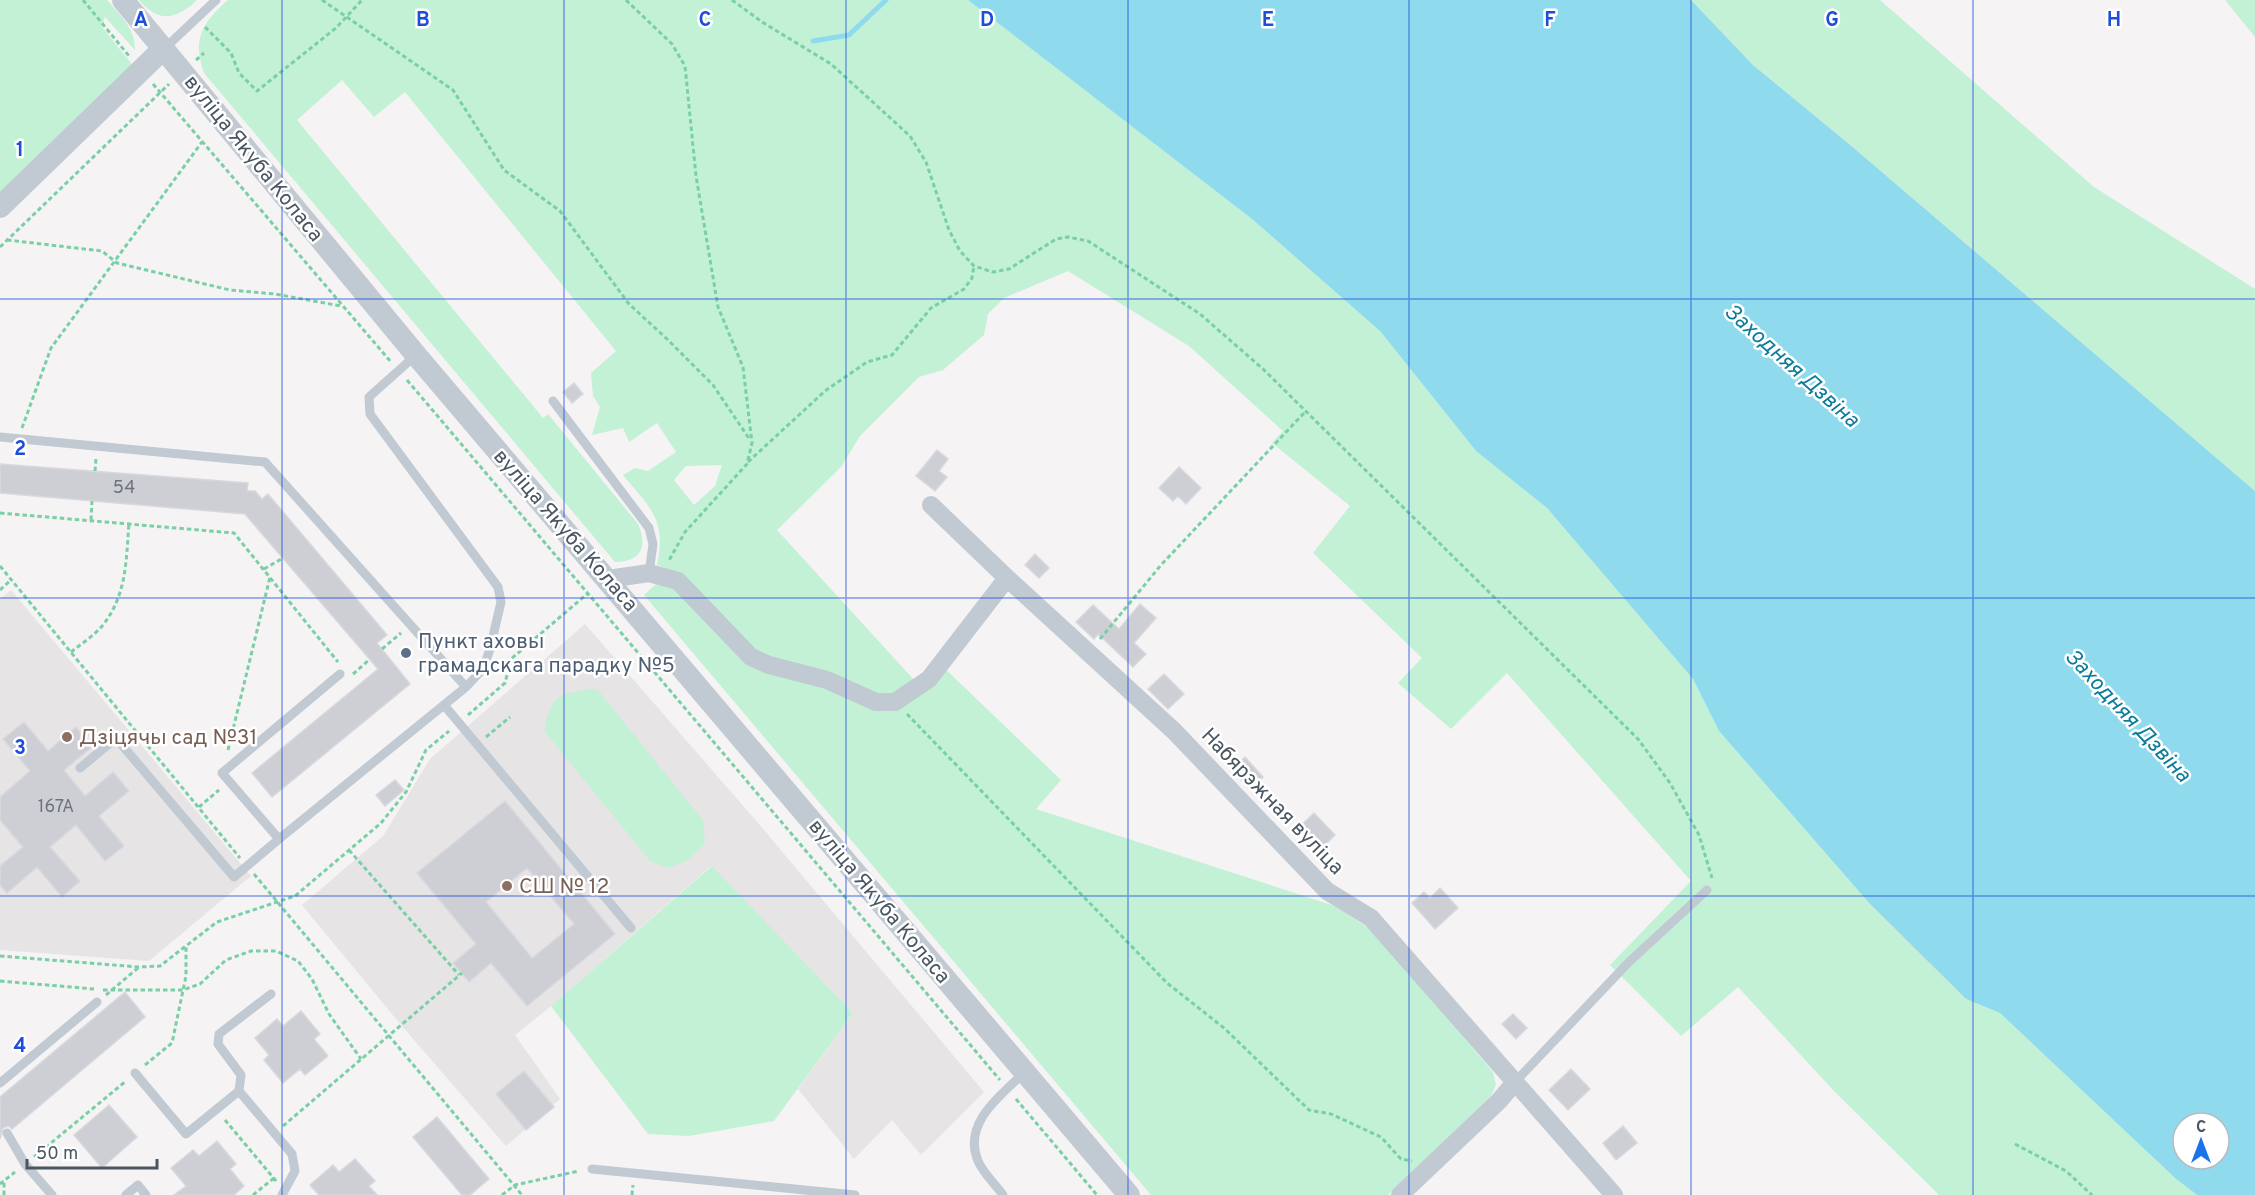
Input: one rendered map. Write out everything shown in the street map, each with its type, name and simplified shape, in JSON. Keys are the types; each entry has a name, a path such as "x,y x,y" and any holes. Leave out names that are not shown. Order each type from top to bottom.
{"street":[{"name":"вуліца Якуба Коласа","path":"123,0 416,355 1129,1195"},
{"path":"0,207 164,48"},
{"name":"Набярэжная вуліца","path":"932,505 1007,578 1174,731 1327,891 1371,918 1614,1195"},
{"path":"608,579 655,574 678,581 751,657 827,680 876,702 896,702 929,679 1007,578"},
{"path":"1400,1195 1500,1101 1515,1082"}],"lane":[{"path":"164,48 216,0"},
{"path":"80,768 116,738 234,877 466,687 483,669 490,650 501,602 498,587 370,414 369,398 416,355"},
{"path":"553,401 649,528 653,544 655,574"},
{"path":"0,437 266,462 466,687"},
{"path":"279,839 226,777 343,673"},
{"path":"444,705 631,928"},
{"path":"1515,1082 1628,963 1707,890"},
{"path":"135,1073 186,1134 239,1091 241,1075 218,1044 219,1034 271,994"},
{"path":"0,1083 97,1002"},
{"path":"1003,1195 978,1162 975,1128 983,1114 1025,1072"},
{"path":"239,1091 292,1154 295,1171 284,1193"},
{"path":"7,1133 25,1164 52,1195"},
{"path":"592,1169 855,1195"},
{"path":"126,1195 138,1185 146,1195"}],"path":[{"path":"83,0 986,1061 1097,1195"},
{"path":"322,0 453,90 504,171 560,211 628,304 713,385 752,443"},
{"path":"196,19 231,53 240,73 257,91 336,28 362,0"},
{"path":"626,0 672,44 685,66 696,176 718,307 743,367 752,443 747,464"},
{"path":"732,0 762,22 831,64 910,136 926,162 949,230 960,251 974,266 993,272 1009,269 1056,240 1068,237 1088,241 1200,314 1263,369 1638,739 1670,783 1699,835 1709,873 1714,882"},
{"path":"0,247 160,92"},
{"path":"18,439 51,348 202,142"},
{"path":"7,240 102,251 114,261 230,290 275,294 343,306"},
{"path":"655,574 685,532 747,464 825,391 867,362 892,356 931,308 964,289 972,278 974,266"},
{"path":"1090,652 1161,565 1305,412"},
{"path":"91,520 92,501"},
{"path":"0,513 234,533 339,663"},
{"path":"71,652 102,627 119,599 125,574 129,523"},
{"path":"264,569 283,558"},
{"path":"0,566 275,901 390,1034 522,1195"},
{"path":"198,807 226,777 270,577"},
{"path":"0,590 11,580"},
{"path":"0,956 139,968 160,966 217,922 295,896 381,823 406,792 426,750 505,683 511,659 587,594"},
{"path":"382,649 412,624"},
{"path":"343,673 350,677 369,660"},
{"path":"896,702 1167,983 1224,1028 1309,1110 1331,1114 1381,1137 1401,1160 1432,1165"},
{"path":"486,737 510,717"},
{"path":"274,1133 460,974 349,850"},
{"path":"0,1184 172,1043 186,976 186,946"},
{"path":"112,990 139,968"},
{"path":"0,981 112,990 183,990"},
{"path":"217,1109 284,1193"},
{"path":"2015,1144 2066,1171 2092,1195"},
{"path":"502,1195 515,1185 592,1169"},
{"path":"253,1195 274,1178"},
{"path":"4,1181 4,1195"}],"shaded area":[{"name":"Дзіцячы сад №31","path":"11,590 251,876 149,961 0,950 0,599"},
{"name":"СШ № 12","path":"585,624 758,823 984,1092 921,1155 892,1120 854,1159 798,1089 853,1013 711,866 515,1035 560,1099 506,1146 401,1025 302,905 383,836 430,759"}],"green space":[{"path":"0,0 107,0 130,29 135,50 105,17 102,27 131,63 130,69 0,194"},
{"path":"139,0 197,0 182,12 167,16 153,13"},
{"path":"228,0 968,0 1252,219 1380,331 1476,451 1547,508 1693,679 1719,731 1870,904 1966,999 2000,1013 2175,1178 2197,1195 1939,1195 1834,1091 1738,987 1681,1036 1610,965 1691,881 1507,673 1451,729 1398,683 1422,658 1313,553 1350,506 1272,443 1283,431 1189,346 1068,271 1004,298 988,314 984,335 943,370 919,377 860,436 841,467 777,530 915,681 938,662 1061,780 1036,809 1335,906 1373,931 1493,1072 1496,1085 1491,1096 1388,1195 1151,1195 644,595 671,570 657,565 660,549 658,525 648,506 623,475 635,468 648,471 676,452 657,423 629,442 623,428 592,435 600,407 593,396 591,373 616,351 405,92 374,117 342,80 297,120 543,418 548,414 638,524 642,540 640,552 631,559 615,562 204,73 199,41 206,24","holes":["722,465 715,486 694,505 674,480 686,466"]},
{"path":"1691,0 1880,0 2094,187 2255,289 2255,491 1855,149 1753,65"},
{"path":"2225,0 2255,0 2255,37"},
{"path":"597,689 703,820 705,843 689,859 669,868 651,862 545,732 549,711 559,698 575,691"},
{"path":"712,866 853,1013 774,1121 689,1136 648,1134 551,1006"}],"water":[{"name":"Заходняя Дзвіна","path":"968,0 1691,0 1753,65 1855,149 2255,491 2255,1195 2197,1195 2175,1178 2000,1013 1966,999 1870,904 1719,731 1693,679 1547,508 1476,451 1380,331 1252,219"}],"building":[{"path":"574,383 583,394 572,403 563,392"},
{"path":"937,450 948,459 939,471 947,477 935,491 916,476"},
{"path":"0,464 248,483 247,491 255,491 262,499 268,494 387,635 377,643 410,684 272,797 252,773 378,669 245,514 0,493"},
{"path":"1179,467 1201,488 1186,504 1178,496 1173,501 1159,488"},
{"path":"1035,554 1049,568 1039,578 1025,565"},
{"path":"1140,604 1156,618 1134,643 1146,654 1133,667 1098,634 1094,639 1076,622 1093,605 1119,629"},
{"path":"1164,674 1184,694 1168,709 1148,689"},
{"path":"24,722 48,751 76,727 92,747 64,770 85,796 113,772 129,791 99,816 124,846 105,861 76,825 50,847 80,881 62,897 37,867 7,893 0,885 0,866 23,847 0,820 0,797 30,771 3,739"},
{"path":"1245,757 1263,777 1250,789 1231,769"},
{"path":"395,780 404,790 385,806 376,795"},
{"path":"505,801 615,934 527,1006 491,963 469,982 453,963 476,944 417,873","holes":["527,868 574,924 532,958 486,902"]},
{"path":"1314,813 1335,835 1318,852 1297,829"},
{"path":"1440,888 1458,908 1435,929 1412,903 1424,892 1430,898"},
{"path":"125,992 145,1017 12,1129 8,1126 3,1128 0,1139 0,1097"},
{"path":"301,1011 320,1034 314,1039 328,1056 305,1075 300,1069 283,1083 264,1060 269,1055 255,1038 277,1019 283,1026"},
{"path":"1513,1014 1527,1028 1516,1039 1502,1024"},
{"path":"1571,1069 1590,1089 1568,1110 1549,1090"},
{"path":"524,1071 554,1107 526,1130 496,1094"},
{"path":"109,1105 137,1137 102,1168 74,1135"},
{"path":"437,1117 489,1179 470,1195 462,1195 413,1137"},
{"path":"1623,1126 1637,1143 1616,1160 1603,1143"},
{"path":"217,1141 236,1164 230,1169 244,1186 234,1195 174,1195 186,1186 171,1168 193,1150 199,1156"},
{"path":"355,1159 375,1181 369,1186 377,1195 319,1195 310,1185 333,1165 339,1172"}],"waterway":[{"path":"813,41 849,35 886,0"}],"place":[{"name":"Пункт аховы грамадскага парадку №5","path":"406,653"},
{"name":"Дзіцячы сад №31","path":"67,737"},
{"name":"СШ № 12","path":"507,886"}]}
